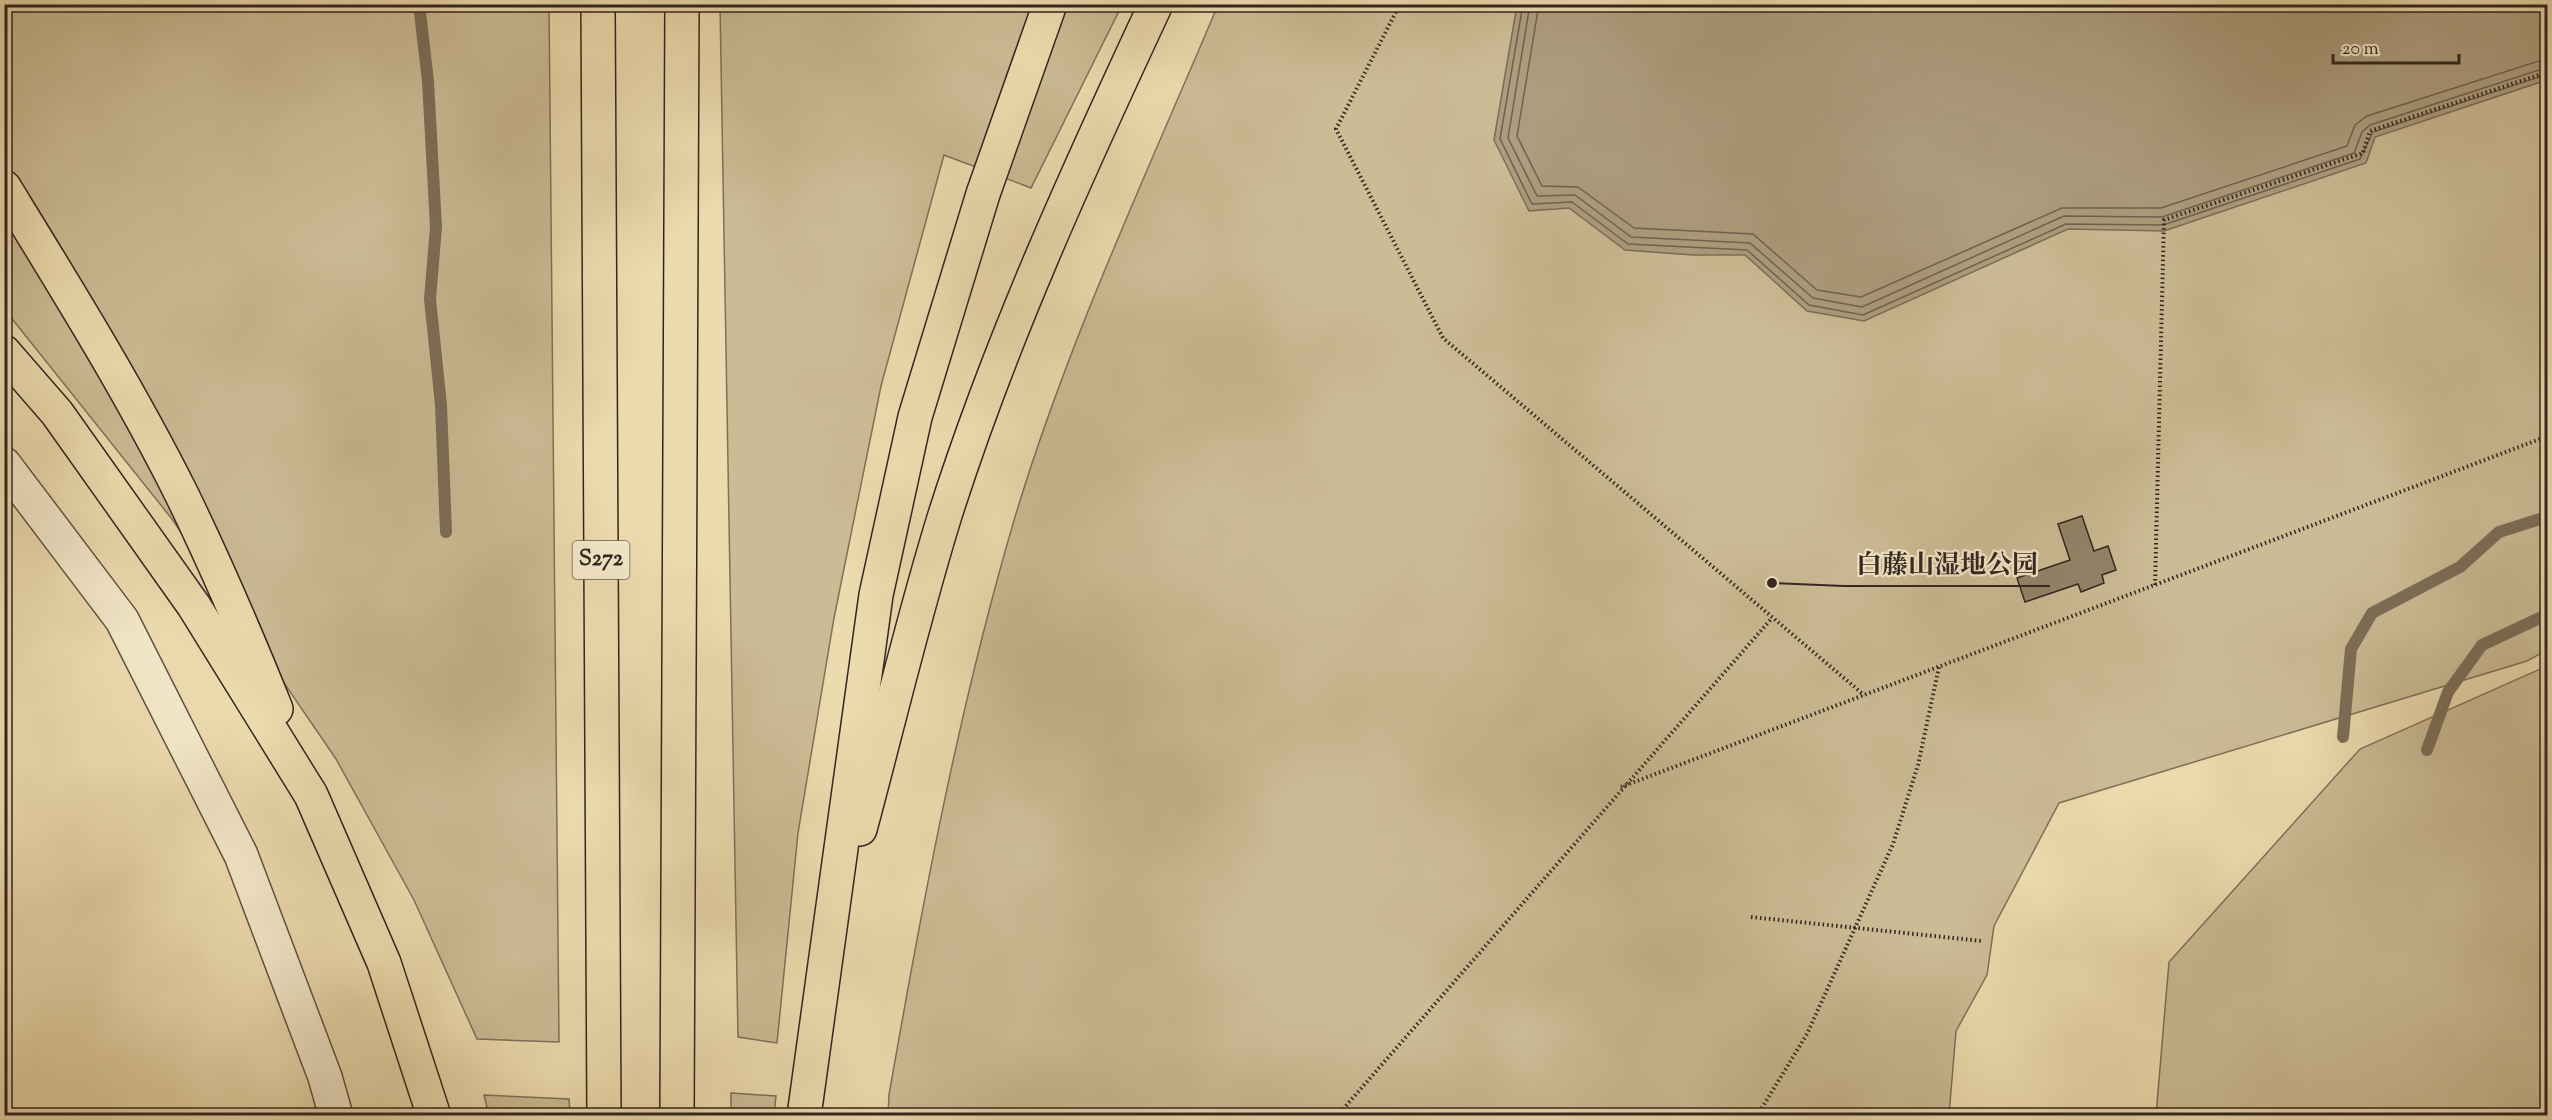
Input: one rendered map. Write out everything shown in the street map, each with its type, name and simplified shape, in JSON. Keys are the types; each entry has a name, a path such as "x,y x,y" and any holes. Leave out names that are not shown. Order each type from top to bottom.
{"main road":[{"name":"S272","path":"598,4 604,1116"},
{"path":"677,1116 682,4"},
{"path":"804,1116 876,595 915,417 983,194 1050,4"},
{"path":"823,967 945,515 1006,341 1089,148 1156,4"},
{"path":"4,187 91,329 182,495 247,639 310,795 384,963 434,1116"},
{"path":"4,352 57,413 194,606 310,795"}],"street":[{"path":"4,464 122,620 236,844 326,1077 336,1116"}],"path":[{"path":"1400,4 1336,129 1443,338 1864,695"},
{"path":"2155,585 2164,220 2363,153 2370,131 2547,72"},
{"path":"1621,787 2547,436"},
{"path":"1336,1116 1621,787 1772,618"},
{"path":"1757,1116 1807,1034 1893,844 1918,765 1939,666"},
{"path":"1751,917 1982,941"}],"shaded area":[{"path":"5,5 549,5 559,1042 477,1039 414,900 336,759 172,519 5,310"},
{"path":"720,5 1122,5 1031,188 944,155 881,386 834,618 798,833 777,1043 738,1037"},
{"path":"1218,5 2547,5 2547,650 2527,661 2059,803 1994,926 1987,975 1956,1031 1949,1115 888,1116 889,1095 902,1022 959,732 1015,517 1059,386 1084,322"},
{"path":"2547,666 2547,1115 2156,1115 2169,962 2360,749"},
{"path":"731,1093 776,1096 774,1115 731,1115"},
{"path":"484,1095 569,1099 570,1115 489,1115"}],"water":[{"path":"1517,5 2547,5 2547,80 2375,137 2366,163 2164,231 2068,229 1864,321 1807,311 1745,255 1693,255 1625,250 1569,208 1529,211 1494,140"}],"building":[{"path":"2082,516 2094,551 2108,546 2116,570 2102,575 2104,583 2081,592 2078,584 2025,602 2017,578 2070,560 2058,524"}],"waterway":[{"path":"419,4 428,81 436,227 430,299 441,405 446,532"},
{"path":"2343,737 2351,649 2372,613 2460,567 2499,532 2540,519 2548,522"},
{"path":"2427,750 2448,692 2482,645 2548,614"}],"place":[{"name":"白藤山湿地公园","path":"1772,583"}]}
